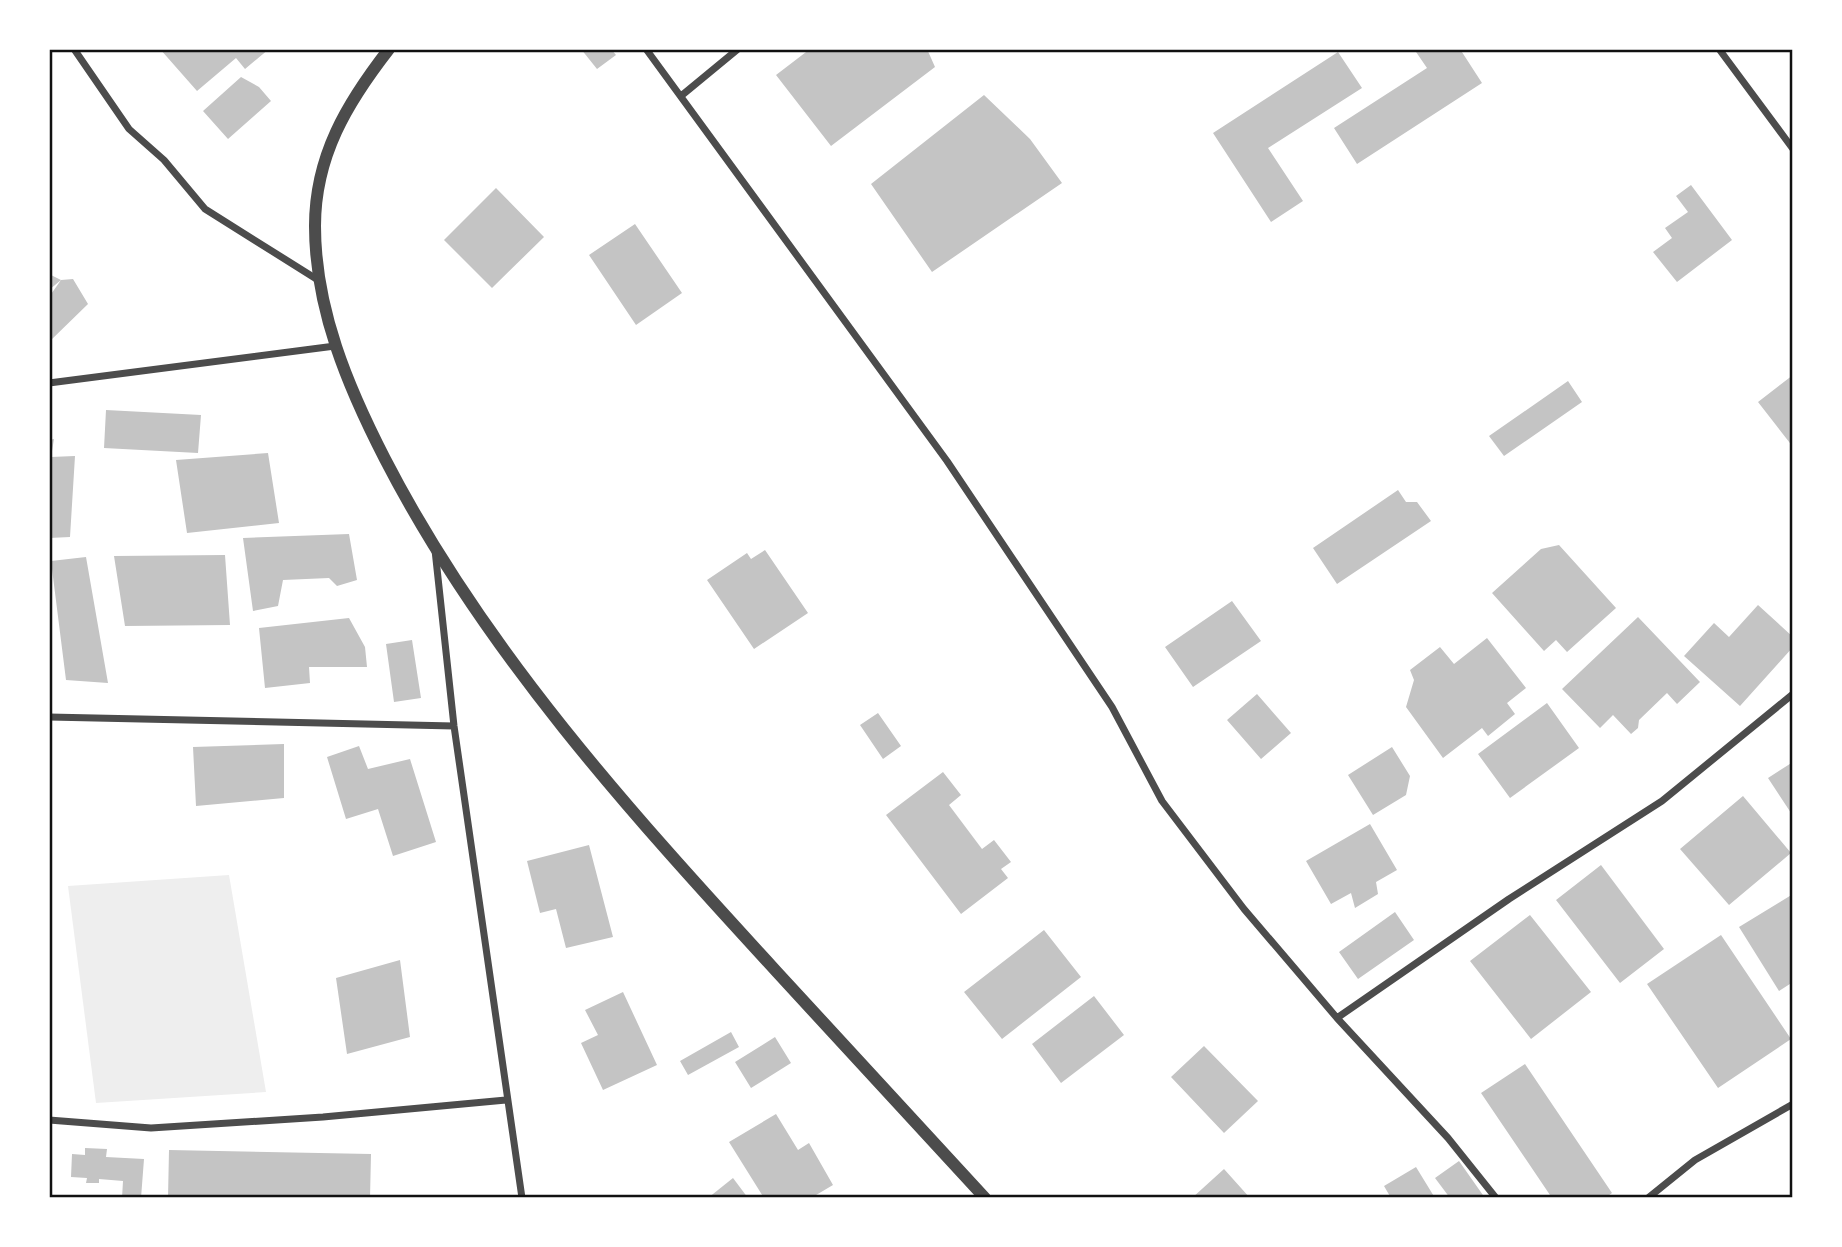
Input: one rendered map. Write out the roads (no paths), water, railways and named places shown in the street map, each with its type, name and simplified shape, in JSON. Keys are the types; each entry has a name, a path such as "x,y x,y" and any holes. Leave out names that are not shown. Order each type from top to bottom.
{"street":[{"path":"74,49 129,129 164,160 205,209 318,280"},
{"path":"389,49 355,93 331,140 320,176 315,226 318,280 335,346 367,425 435,548 531,689 696,883 985,1198"},
{"path":"646,49 947,461 1112,707 1162,801 1244,909 1337,1018 1447,1138 1496,1198"},
{"path":"681,96 737,49"},
{"path":"1719,49 1793,149"},
{"path":"49,383 335,346"},
{"path":"435,548 454,726 522,1198"},
{"path":"1337,1018 1509,899 1662,801 1793,694"},
{"path":"49,716 454,726"},
{"path":"49,1120 151,1128 323,1117 506,1100"},
{"path":"1648,1198 1695,1160 1793,1104"}]}
